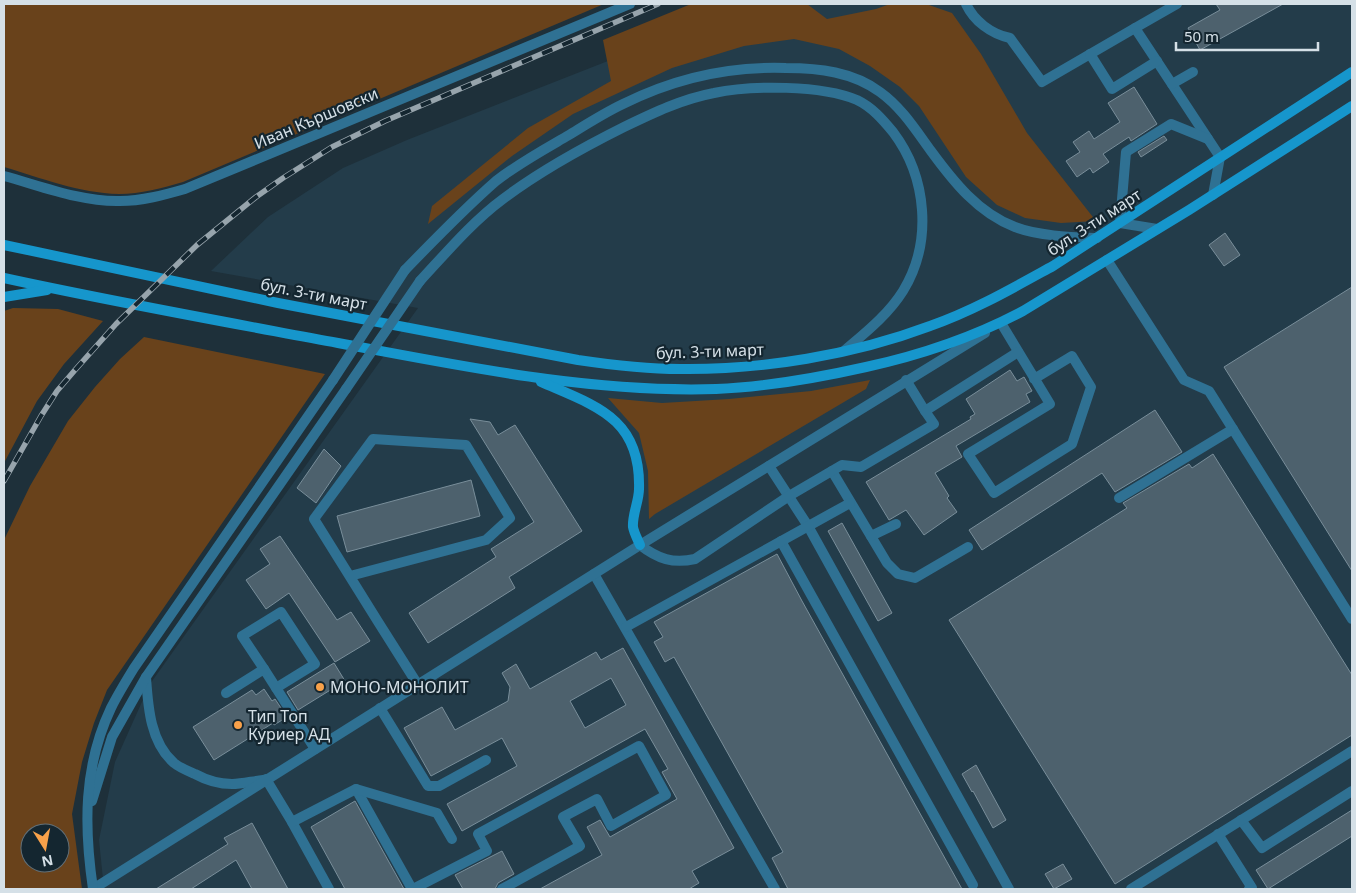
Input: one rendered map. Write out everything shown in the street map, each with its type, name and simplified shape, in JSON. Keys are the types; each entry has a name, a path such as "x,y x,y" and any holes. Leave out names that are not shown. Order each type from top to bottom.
{"main road":[{"name":"бул. 3-ти март","path":"4,245 278,303 596,363 680,370 728,368 786,362 844,351 892,339 931,326 972,308 1053,266 1352,72"},
{"path":"4,278 282,333 531,378 635,388 710,389 757,386 839,373 890,362 963,339 1001,323 1213,195 1352,106"},
{"path":"4,297 54,289"},
{"path":"531,378 596,406 610,415 624,431 633,448 638,464 639,490 633,527 640,545"}],"street":[{"name":"Иван Кършовски","path":"4,176 78,197 120,201 152,198 185,189 630,4"},
{"path":"966,4 972,16 998,35 1010,38 1042,82 1177,4"},
{"path":"1135,28 1220,157 1213,195"},
{"path":"1090,54 1112,89 1157,62"},
{"path":"1034,378 1072,356 1091,387 1072,444 994,493 968,454 1050,404 1034,378 1018,352 1001,323 640,545 93,889 87,846 90,775 102,729 134,668 333,380 405,270 438,236 498,181 526,160 622,104 660,87 702,74 750,68 802,68 846,75 864,81 882,93 902,111 940,164 975,203 1015,228 1069,237 1096,238"},
{"path":"1172,84 1193,72"},
{"path":"88,814 104,757 112,737 146,676 420,281 483,215 536,175 668,105 714,93 754,88 796,89 820,91 857,100 872,110 903,146 914,169 921,197 923,230 918,258 903,290 873,327 844,351"},
{"path":"1158,229 1120,223 1126,152 1171,124 1208,139"},
{"path":"1107,260 1184,380 1209,390 1352,619"},
{"path":"925,411 1018,352"},
{"path":"640,545 653,555 669,560 683,562 695,559 789,496 842,465 861,467 934,424 906,380"},
{"path":"1119,498 1233,429"},
{"path":"350,576 486,540 510,518 466,445 373,439 314,519 418,685"},
{"path":"769,466 808,526 1009,889"},
{"path":"832,471 887,563 898,574 914,578 968,548"},
{"path":"626,627 850,503"},
{"path":"871,536 896,524"},
{"path":"781,541 973,885"},
{"path":"594,574 775,889"},
{"path":"276,688 315,664 281,612 242,636 315,749"},
{"path":"226,693 264,669"},
{"path":"146,676 151,721 157,738 174,763 200,777 217,782 232,784 266,779"},
{"path":"380,708 428,786 439,786 486,760"},
{"path":"356,788 412,889 487,851 478,834 639,746 666,795 611,826 597,800 563,817 580,846 502,889"},
{"path":"1131,889 1352,750"},
{"path":"266,779 329,889"},
{"path":"292,822 356,788 437,813 452,839"},
{"path":"1241,820 1262,848 1352,791"},
{"path":"1218,834 1252,888 1249,889"}],"shaded area":[{"path":"4,4 604,4 183,182 143,192 119,194 75,188 4,167"},
{"path":"691,4 807,4 827,19 876,9 890,4 926,4 952,13 981,54 1027,133 1096,221 1061,223 1025,218 997,205 966,177 919,106 900,87 870,66 839,49 794,39 744,46 672,68 573,114 512,156 428,224 432,206 528,128 611,81 603,40"},
{"path":"753,4 1352,4 1352,889 104,889 99,840 115,762 150,684 418,308 211,271 268,217 343,168 407,140"},
{"path":"13,308 58,309 103,321 64,364 37,401 4,463 4,311"},
{"path":"144,337 325,374 107,690 82,762 72,814 82,889 4,889 4,540 30,486 68,421 120,359"},
{"path":"870,380 866,389 649,519 648,471 639,433 608,398 662,403 729,399 811,391"}],"building":[{"path":"1216,4 1283,4 1200,50 1188,28 1220,10"},
{"path":"1134,87 1157,124 1131,141 1129,137 1103,154 1109,162 1093,173 1090,168 1077,177 1066,161 1080,152 1073,142 1089,131 1094,139 1120,122 1108,103"},
{"path":"1164,136 1167,140 1141,157 1138,152"},
{"path":"1225,233 1240,255 1224,266 1209,245"},
{"path":"1352,287 1352,571 1224,367"},
{"path":"1010,370 1017,381 1024,377 1032,391 1026,394 1030,402 956,446 962,457 935,473 949,496 947,498 957,512 924,535 906,510 889,520 866,482 971,419 970,417 975,414 966,399"},
{"path":"1155,410 1182,452 1115,492 1102,473 982,550 969,530"},
{"path":"470,419 490,422 498,435 515,425 582,531 509,577 515,588 428,643 409,613 496,557 491,549 534,522"},
{"path":"324,449 341,466 316,503 297,488"},
{"path":"1213,454 1352,675 1352,735 1115,884 949,620 1127,508 1123,503 1189,464 1192,468"},
{"path":"471,480 480,516 347,552 337,516"},
{"path":"842,523 892,613 878,621 828,531"},
{"path":"280,536 337,620 351,612 370,641 335,662 289,593 266,609 246,580 270,564 260,549"},
{"path":"777,554 962,889 788,889 772,858 783,852 674,657 665,662 654,642 663,637 654,622"},
{"path":"623,648 734,848 692,871 699,883 689,889 540,889 602,855 587,827 600,820 610,837 677,799 662,772 668,769 645,729 462,831 447,804 517,766 502,738 431,776 404,728 442,707 455,730 508,701 510,687 502,673 516,664 530,689 596,652 601,660","holes":["611,678 626,705 585,728 570,701"]},
{"path":"334,663 345,681 298,710 287,692"},
{"path":"264,689 272,701 275,699 287,717 274,725 273,723 214,760 193,727 252,690 256,695"},
{"path":"976,765 1006,820 993,828 962,774"},
{"path":"355,801 404,889 345,889 311,827"},
{"path":"1352,810 1352,836 1268,889 1256,870"},
{"path":"252,823 288,889 252,889 236,860 191,889 156,889 228,844 224,838"},
{"path":"502,851 514,874 498,883 495,889 463,889 455,875"},
{"path":"1063,864 1072,879 1054,889 1045,874"}],"railway":[{"path":"4,481 41,416 57,391 75,370 116,324 197,245 256,197 332,147 385,121 658,4"}],"place":[{"name":"МОНО-МОНОЛИТ","path":"320,687"},
{"name":"Тип Топ Куриер АД","path":"238,725"}]}
